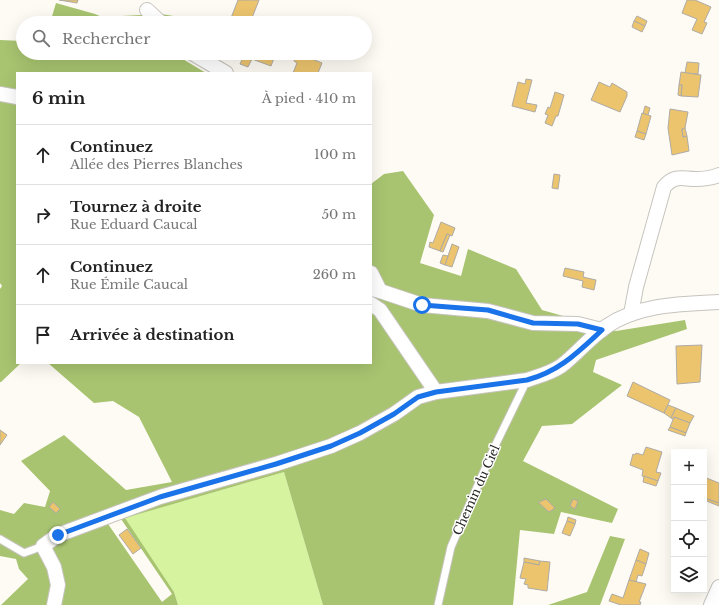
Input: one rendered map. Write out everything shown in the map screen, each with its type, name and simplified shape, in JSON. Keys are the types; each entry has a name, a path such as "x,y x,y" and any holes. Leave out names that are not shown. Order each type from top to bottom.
{"street":[{"path":"147,10 153,16"},
{"path":"204,60 224,72"},
{"path":"0,94 16,97"},
{"path":"631,314 636,286 664,187 676,178 705,179 719,175"},
{"path":"372,276 376,290 422,305 488,310 533,323 578,324 602,330"},
{"path":"54,605 58,585 54,567 43,546 58,535 160,497 276,464 331,446 360,433 394,414 418,397 436,392 527,380 542,376 560,366 602,330 631,314 662,307 719,302"},
{"path":"372,305 380,310 436,392"},
{"path":"711,605 719,587"}],"lane":[{"name":"Chemin du Ciel","path":"438,605 451,547 494,448 527,380"},
{"path":"0,538 24,553 43,546"}],"green space":[{"path":"56,3 100,16 52,16"},
{"path":"161,14 173,16 122,16"},
{"path":"0,40 16,41 16,60 184,60 204,72 16,72 16,364 20,364 1,382 0,289 2,286 0,283"},
{"path":"403,171 434,215 420,263 461,276 468,249 516,269 542,310 616,331 685,320 687,329 596,360 593,372 622,385 572,424 542,426 523,461 618,509 612,523 561,512 554,534 520,530 513,605 323,605 284,472 125,518 174,592 178,605 1,605 28,579 19,569 16,559 0,556 0,510 14,514 24,503 45,507 50,491 21,461 64,435 126,490 172,482 139,417 113,401 94,403 49,364 372,364 372,183 384,174","holes":["121,519 172,594 162,602 108,524"]},
{"path":"284,472 323,605 178,605 174,592 124,518"},
{"path":"610,536 625,539 600,605 548,605 587,592"}],"building":[{"path":"59,0 78,0 77,3"},
{"path":"238,0 259,0 253,16 232,16"},
{"path":"687,0 695,0 711,7 704,22 707,23 702,34 692,30 697,19 682,13"},
{"path":"637,16 647,21 645,26 634,21"},
{"path":"634,21 645,26 642,32 632,27"},
{"path":"242,60 252,60 248,67 240,64"},
{"path":"255,60 273,60 271,66"},
{"path":"314,60 322,63 318,72 293,72 297,63 294,61"},
{"path":"687,62 699,63 698,74 685,73"},
{"path":"681,72 701,75 698,97 681,96 682,85 679,85"},
{"path":"526,79 532,80 526,103 537,105 535,112 512,106 518,82 525,84"},
{"path":"599,82 610,87 612,83 627,92 627,96 620,112 591,100"},
{"path":"679,85 682,85 681,96 678,95"},
{"path":"555,92 564,95 558,116 556,116 552,126 545,123 548,115 545,114 548,107 550,108"},
{"path":"645,106 650,108 648,115 643,114"},
{"path":"670,109 688,112 685,128 682,129 683,137 687,136 689,151 672,155 668,128"},
{"path":"642,113 651,116 646,134 637,131"},
{"path":"685,128 687,136 683,137 682,129"},
{"path":"637,131 646,134 644,140 635,137"},
{"path":"554,174 560,175 558,189 552,188"},
{"path":"441,222 455,228 452,236 447,234 440,251 429,247 430,242 433,243"},
{"path":"447,234 450,235 443,252 440,251"},
{"path":"452,244 459,247 452,267 445,265"},
{"path":"443,255 448,256 445,265 440,263"},
{"path":"565,268 584,272 583,277 596,280 594,290 582,287 583,281 563,276"},
{"path":"702,345 700,382 677,384 676,346"},
{"path":"633,382 670,400 664,413 627,396"},
{"path":"668,405 676,408 671,418 664,413"},
{"path":"676,408 694,416 690,423 674,417 673,419 671,418"},
{"path":"674,417 690,423 686,433 670,427"},
{"path":"670,427 686,433 685,436 668,430"},
{"path":"0,430 7,435 0,445"},
{"path":"646,447 662,452 656,472 661,473 658,481 642,476 643,470 630,465 633,454 635,455 636,453 643,455"},
{"path":"644,476 658,481 656,486 643,482"},
{"path":"707,478 719,483 719,503 707,499"},
{"path":"546,499 555,508 549,512 539,503"},
{"path":"573,499 578,501 575,509 570,506"},
{"path":"707,499 719,503 719,506 707,501"},
{"path":"53,502 60,509 56,513 49,507"},
{"path":"568,517 576,520 575,524 567,521"},
{"path":"567,521 575,524 570,536 562,533"},
{"path":"127,529 141,548 133,554 119,535"},
{"path":"640,549 649,553 646,564 636,560"},
{"path":"524,558 540,561 539,565 524,562"},
{"path":"636,560 646,564 642,576 638,575 636,582 629,580"},
{"path":"540,561 550,562 547,591 528,588 528,585 524,584 526,579 520,578 524,562 539,565"},
{"path":"629,580 646,584 639,602 641,602 640,605 621,605 609,601 612,594 623,598"}],"route":[{"path":"58,535 160,497 276,464 331,446 360,433 394,414 418,397 436,392 527,380 542,376 568,360 602,330 578,324 533,323 488,310 422,305"}]}
